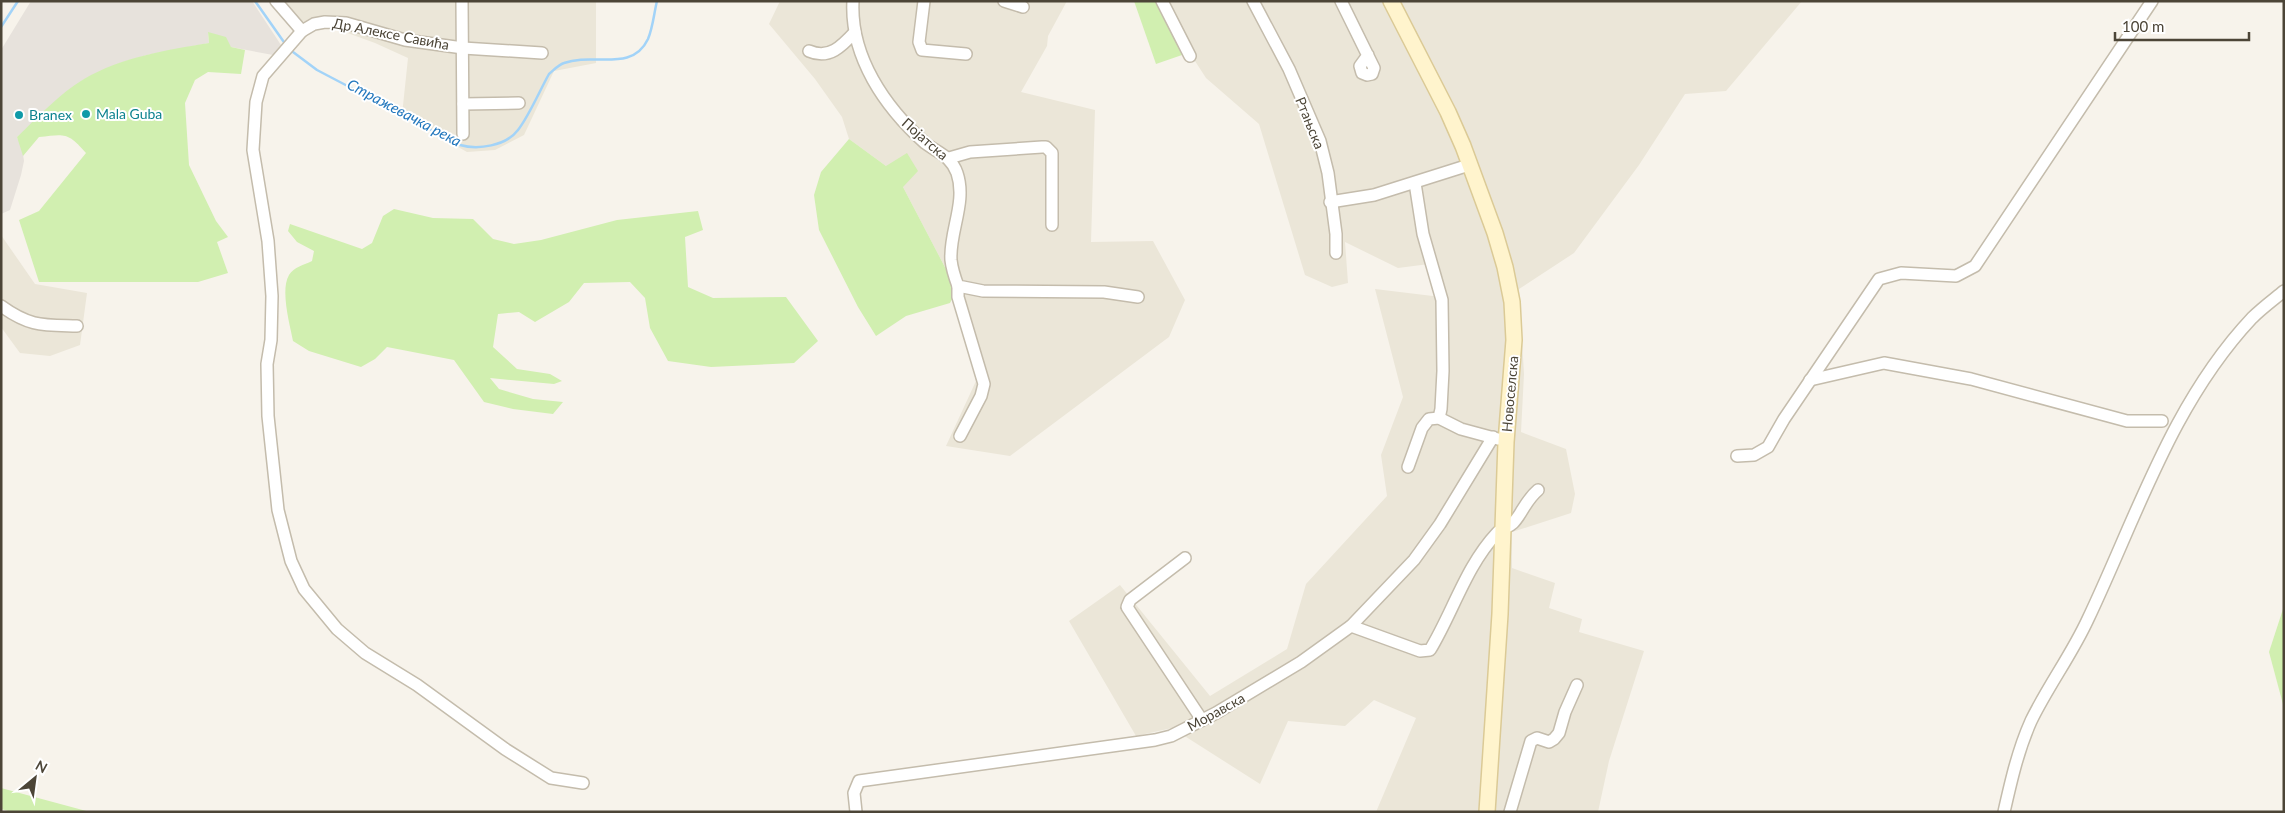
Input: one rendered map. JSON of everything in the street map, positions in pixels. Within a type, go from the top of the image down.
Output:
[{"type":"street","points":[[276,1],[298,36],[284,50],[260,82],[256,102],[252,150],[268,241],[272,296],[271,340],[267,364],[268,416],[278,510],[291,562],[304,590],[337,629],[365,652],[417,685],[505,749],[550,778],[583,784]]},
{"type":"street","points":[[462,1],[463,134]]},
{"type":"street","name":"Појатска","points":[[854,1],[855,32],[872,80],[893,110],[926,143],[949,158],[958,175],[960,190],[958,222],[953,237],[951,260],[958,286],[958,298],[984,384],[981,396],[960,436]]},
{"type":"street","points":[[924,1],[919,42],[922,50],[966,54]]},
{"type":"street","points":[[1004,1],[1023,7]]},
{"type":"street","points":[[1162,1],[1190,56]]},
{"type":"street","name":"Ртањска","points":[[1253,1],[1289,69],[1320,141],[1328,173],[1330,202],[1336,234],[1336,253]]},
{"type":"street","points":[[1341,1],[1368,55]]},
{"type":"street","name":"Новоселска","points":[[1391,1],[1448,112],[1495,233],[1506,267],[1512,302],[1514,340],[1499,440],[1503,528],[1500,614],[1488,812]]},
{"type":"street","points":[[1737,456],[1754,455],[1768,448],[1810,380],[1879,279],[1901,273],[1956,276],[1975,266],[2152,1]]},
{"type":"street","name":"Др Алексе Савића","points":[[298,36],[314,24],[325,22],[346,23],[398,39],[463,48],[542,52]]},
{"type":"street","points":[[808,50],[816,54],[829,54],[844,44],[855,32]]},
{"type":"street","points":[[463,104],[519,103]]},
{"type":"street","points":[[949,158],[970,152],[1046,147],[1052,153],[1052,225]]},
{"type":"street","points":[[1330,202],[1354,200],[1469,165]]},
{"type":"street","points":[[1415,183],[1423,234],[1442,300],[1443,371],[1439,418]]},
{"type":"street","points":[[958,286],[983,291],[1104,292],[1138,297]]},
{"type":"street","points":[[2004,812],[2023,740],[2032,720],[2088,620],[2162,454],[2187,407],[2230,345],[2253,317],[2284,291]]},
{"type":"street","points":[[1,306],[31,323],[42,326],[77,326]]},
{"type":"street","points":[[1810,380],[1884,363],[1971,379],[2127,421],[2162,421]]},
{"type":"street","points":[[1408,467],[1426,422],[1439,418],[1461,429],[1499,440]]},
{"type":"street","name":"Моравска","points":[[856,812],[854,793],[859,781],[1155,740],[1171,736],[1202,720],[1301,662],[1351,626],[1414,560],[1499,440]]},
{"type":"street","points":[[1351,626],[1420,652],[1430,650],[1487,544],[1503,528],[1514,523],[1525,502],[1538,490]]},
{"type":"street","points":[[1185,558],[1130,600],[1127,607],[1202,720]]},
{"type":"street","points":[[1510,812],[1531,741],[1535,738],[1549,742],[1557,736],[1564,712],[1576,686]]},
{"type":"shaded area","points":[[31,1],[252,1],[281,45],[273,55],[231,47],[208,33],[209,43],[147,55],[120,63],[83,80],[17,137],[22,148],[24,161],[10,210],[1,214],[1,50]]},
{"type":"shaded area","points":[[276,1],[596,1],[596,63],[554,71],[524,135],[495,150],[467,152],[402,115],[408,58],[375,43],[320,23],[294,21]]},
{"type":"shaded area","points":[[780,1],[1067,1],[1048,36],[1047,46],[1021,92],[1095,110],[1091,242],[1153,241],[1185,300],[1169,337],[1010,456],[946,446],[976,381],[955,293],[948,273],[903,187],[886,166],[849,139],[842,117],[815,79],[769,24]]},
{"type":"shaded area","points":[[1156,1],[1802,1],[1726,91],[1685,94],[1639,165],[1574,253],[1519,289],[1524,374],[1521,432],[1566,449],[1575,494],[1571,513],[1512,532],[1512,568],[1555,583],[1549,608],[1582,619],[1579,632],[1644,651],[1609,761],[1598,812],[1376,812],[1416,718],[1374,700],[1345,726],[1288,721],[1260,784],[1172,728],[1136,736],[1069,621],[1120,585],[1210,696],[1287,649],[1306,584],[1387,496],[1381,455],[1403,397],[1375,289],[1441,297],[1429,264],[1398,268],[1345,242],[1348,283],[1332,287],[1305,275],[1259,124],[1206,78]]},
{"type":"shaded area","points":[[1,235],[35,284],[87,293],[80,345],[50,356],[20,353],[1,327]]},
{"type":"green space","points":[[1134,1],[1158,1],[1182,55],[1156,64]]},
{"type":"green space","points":[[208,32],[226,37],[231,47],[245,50],[241,74],[208,72],[195,80],[185,103],[189,165],[216,221],[228,237],[217,242],[228,273],[198,282],[39,282],[19,220],[39,211],[86,153],[70,138],[55,135],[39,137],[23,156],[17,137],[57,99],[84,79],[99,71],[129,60],[209,43]]},
{"type":"green space","points":[[849,139],[886,166],[907,153],[918,171],[903,187],[948,273],[955,293],[950,303],[906,316],[876,336],[858,307],[819,230],[814,195],[821,172]]},
{"type":"green space","points":[[394,209],[433,218],[473,219],[493,239],[514,244],[541,240],[617,220],[698,211],[703,230],[685,237],[688,287],[713,298],[786,297],[818,341],[794,363],[711,367],[668,361],[650,328],[645,298],[630,282],[584,283],[569,302],[535,322],[519,312],[498,314],[493,347],[517,369],[550,374],[562,381],[554,384],[490,378],[499,389],[533,399],[563,402],[553,414],[513,409],[484,402],[454,360],[387,347],[375,359],[361,367],[309,351],[293,341],[286,308],[286,281],[289,275],[299,266],[312,261],[314,251],[297,242],[288,231],[290,224],[362,249],[372,243],[383,216]]},
{"type":"green space","points":[[2284,606],[2284,708],[2269,652]]},
{"type":"green space","points":[[1,788],[90,812],[12,812],[1,809]]},
{"type":"waterway","name":"Стражевачка река","points":[[1,27],[18,1]]},
{"type":"waterway","name":"Стражевачка река","points":[[255,1],[286,45]]},
{"type":"waterway","name":"Стражевачка река","points":[[289,49],[317,70],[460,145],[483,147],[506,140],[518,130],[549,74],[560,65],[575,60],[622,59],[632,56],[641,49],[650,34],[657,1]]},
{"type":"place","name":"Mala Guba","points":[[86,114]]},
{"type":"place","name":"Branex","points":[[19,115]]}]
